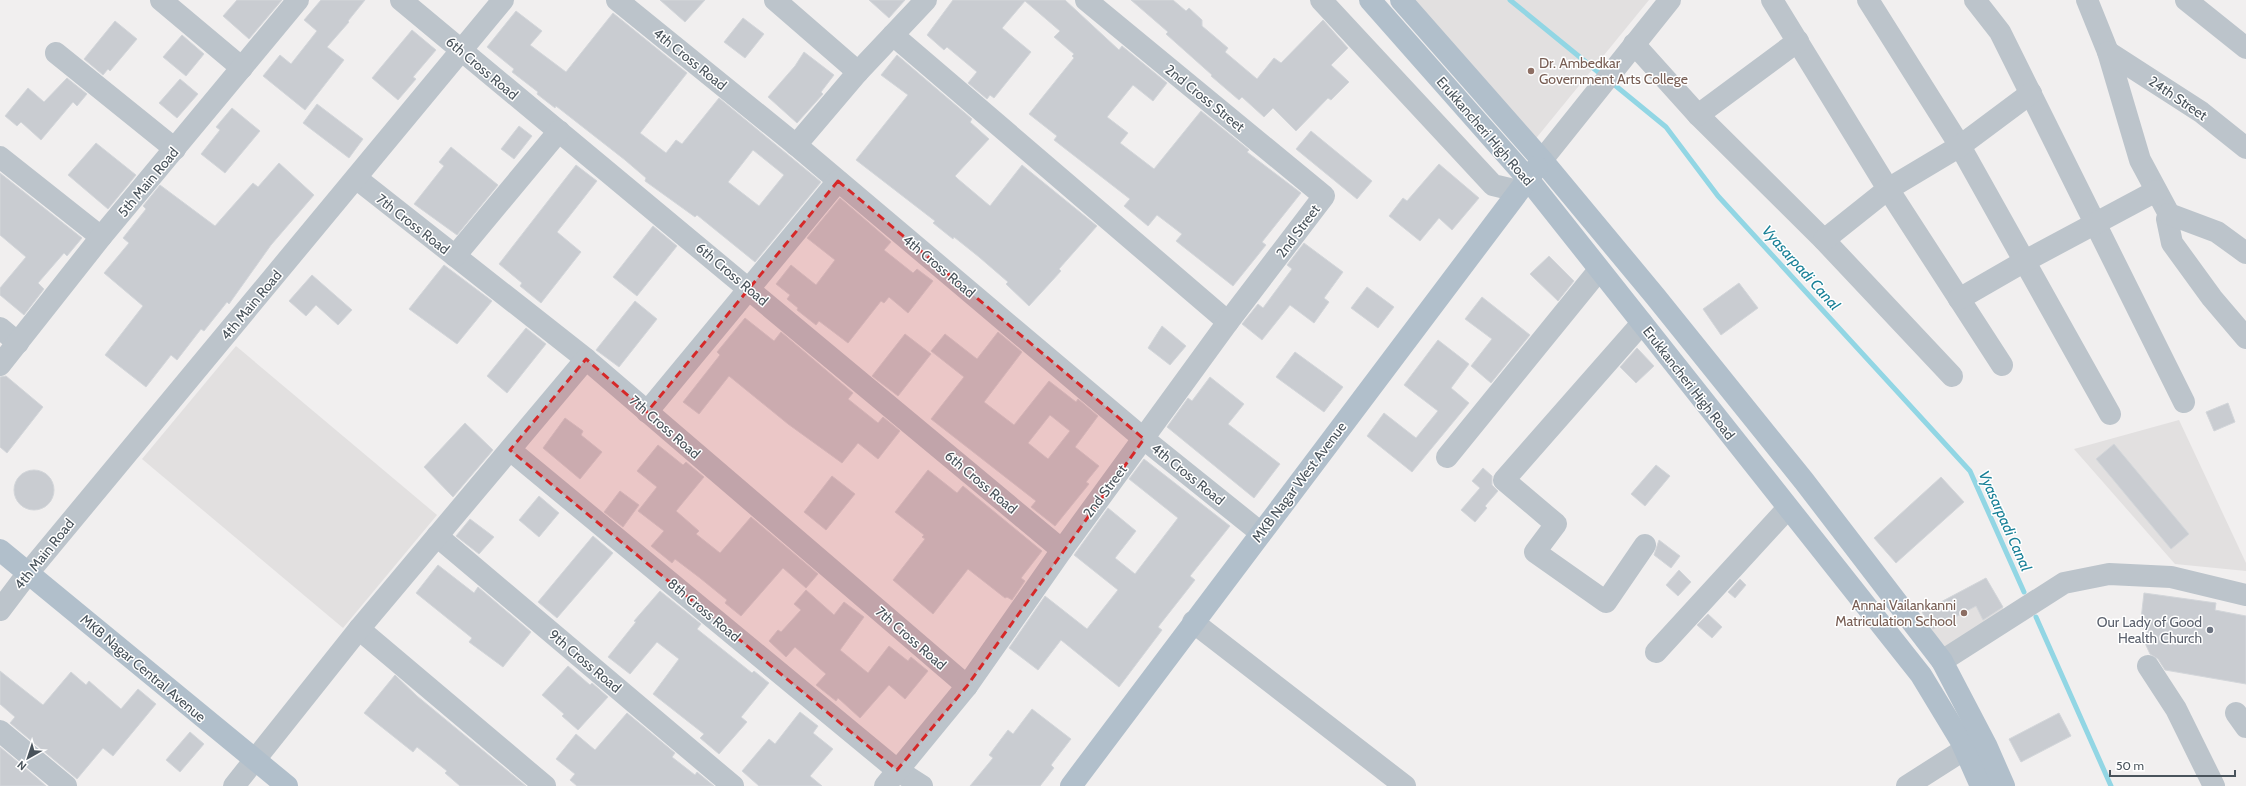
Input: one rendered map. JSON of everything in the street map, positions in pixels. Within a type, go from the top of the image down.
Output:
[{"type":"main road","name":"Erukkancheri High Road","points":[[1370,0],[1523,185],[1599,270],[1921,675],[1965,749],[1981,786]]},
{"type":"main road","points":[[1401,0],[1542,160],[1804,481],[1942,661],[1986,745],[2004,786]]},
{"type":"main road","name":"MKB Nagar West Avenue","points":[[1071,786],[1542,160]]},
{"type":"main road","name":"MKB Nagar Central Avenue","points":[[0,550],[287,786]]},
{"type":"street","points":[[161,0],[242,68]]},
{"type":"street","name":"5th Main Road","points":[[0,365],[101,237],[298,0]]},
{"type":"street","name":"6th Cross Road","points":[[400,0],[749,288],[1062,550]]},
{"type":"street","name":"4th Main Road","points":[[0,610],[28,573],[503,0]]},
{"type":"street","name":"4th Cross Road","points":[[617,0],[796,145],[1144,439],[1261,533]]},
{"type":"street","points":[[775,0],[858,72]]},
{"type":"street","points":[[796,145],[858,72],[926,0]]},
{"type":"street","name":"2nd Cross Street","points":[[1086,0],[1324,196]]},
{"type":"street","points":[[1321,0],[1493,185],[1523,185]]},
{"type":"street","points":[[1542,160],[1606,78],[1670,0]]},
{"type":"street","points":[[1772,0],[1888,189],[2002,365]]},
{"type":"street","points":[[1868,0],[1960,146],[2110,414]]},
{"type":"street","points":[[1975,0],[2000,32],[2184,402]]},
{"type":"street","points":[[2087,0],[2108,52],[2140,160],[2169,214],[2217,232],[2246,253]]},
{"type":"street","points":[[2186,0],[2246,48]]},
{"type":"street","points":[[893,35],[1228,322]]},
{"type":"street","points":[[1698,115],[1798,41]]},
{"type":"street","points":[[1634,44],[1698,115],[1824,240],[1952,376]]},
{"type":"street","name":"24th Street","points":[[2108,52],[2201,112],[2246,148]]},
{"type":"street","points":[[56,53],[175,149]]},
{"type":"street","points":[[1824,240],[1888,189],[1960,146],[2031,93]]},
{"type":"street","points":[[455,256],[559,131]]},
{"type":"street","points":[[0,157],[101,237]]},
{"type":"street","name":"7th Cross Road","points":[[356,178],[586,359],[967,686]]},
{"type":"street","points":[[647,412],[838,181]]},
{"type":"street","points":[[1959,299],[2025,261],[2156,191]]},
{"type":"street","name":"2nd Street","points":[[891,778],[967,686],[1062,550],[1228,322],[1324,196]]},
{"type":"street","points":[[2169,214],[2167,219],[2172,243],[2212,298],[2246,338]]},
{"type":"street","points":[[1447,457],[1599,270]]},
{"type":"street","points":[[1642,323],[1504,480],[1556,524],[1535,552],[1606,602],[1645,545]]},
{"type":"street","points":[[0,328],[18,343]]},
{"type":"street","points":[[234,786],[359,629],[586,359]]},
{"type":"street","name":"8th Cross Road","points":[[510,450],[891,778],[922,786]]},
{"type":"street","points":[[1656,652],[1788,508]]},
{"type":"street","name":"9th Cross Road","points":[[437,536],[733,786]]},
{"type":"street","points":[[1942,661],[2064,583],[2109,574],[2171,577],[2246,595]]},
{"type":"street","points":[[1193,622],[1405,786]]},
{"type":"street","points":[[359,629],[545,786]]},
{"type":"street","points":[[2148,666],[2176,709],[2214,786]]},
{"type":"street","points":[[0,731],[66,786]]},
{"type":"street","points":[[1907,786],[1933,779],[1965,749]]},
{"type":"highlighted area","points":[[838,181],[1144,439],[967,686],[897,770],[510,450],[586,359],[647,412]]},
{"type":"shaded area","name":"Dr. Ambedkar Government Arts College","points":[[1411,0],[1649,0],[1533,142]]},
{"type":"shaded area","points":[[236,346],[437,515],[343,628],[142,459]]},
{"type":"shaded area","points":[[2179,420],[2246,563],[2246,571],[2175,564],[2074,449]]},
{"type":"shaded area","name":"Annai Vailankanni Matriculation School","points":[[1986,578],[2007,615],[1943,649],[1922,612]]},
{"type":"building","points":[[237,0],[282,0],[249,39],[223,16]]},
{"type":"building","points":[[321,0],[365,0],[348,21],[349,22],[327,47],[344,60],[305,110],[263,76],[280,55],[291,64],[317,31],[304,20]]},
{"type":"building","points":[[660,0],[705,0],[685,22]]},
{"type":"building","points":[[869,0],[905,0],[889,18]]},
{"type":"building","points":[[953,0],[1065,0],[1119,50],[1122,46],[1167,83],[1153,101],[1133,85],[1107,117],[1128,133],[1120,143],[1154,169],[1201,111],[1249,150],[1247,152],[1301,193],[1262,242],[1266,245],[1233,286],[1176,241],[1182,234],[1157,215],[1148,226],[1124,206],[1130,199],[1054,140],[1057,136],[1029,114],[1074,58],[1072,56],[1074,54],[1054,37],[1060,31],[1025,1],[1002,28],[1031,52],[994,98],[990,95],[987,99],[968,83],[977,72],[947,47],[944,50],[927,35]]},
{"type":"building","points":[[1131,0],[1173,0],[1186,11],[1189,8],[1202,20],[1202,26],[1228,48],[1225,52],[1257,79],[1274,58],[1281,63],[1323,20],[1348,48],[1331,65],[1349,82],[1331,100],[1328,98],[1296,131],[1273,108],[1264,117],[1242,97],[1239,100],[1166,34],[1168,32]]},
{"type":"building","points":[[516,11],[542,31],[530,45],[566,72],[613,13],[687,73],[640,133],[666,153],[676,140],[682,144],[719,98],[821,182],[755,262],[697,215],[695,217],[645,181],[646,178],[625,160],[556,106],[555,108],[537,94],[538,92],[512,72],[514,69],[487,47]],"holes":[[[753,150],[784,175],[759,206],[728,182]]]},
{"type":"building","points":[[743,18],[764,34],[745,58],[724,42]]},
{"type":"building","points":[[115,21],[137,39],[110,71],[108,69],[103,75],[84,59]]},
{"type":"building","points":[[412,30],[436,50],[413,77],[416,79],[398,100],[372,78]]},
{"type":"building","points":[[182,35],[204,54],[186,76],[163,57]]},
{"type":"building","points":[[804,52],[834,75],[821,92],[823,94],[797,123],[768,97],[795,66]]},
{"type":"building","points":[[897,55],[972,119],[970,122],[989,139],[955,176],[958,179],[990,206],[1022,165],[1097,226],[1059,269],[1061,271],[1029,306],[1006,284],[1008,282],[979,257],[954,237],[953,239],[933,223],[935,221],[856,160],[908,95],[881,75]]},
{"type":"building","points":[[67,78],[87,94],[77,106],[73,102],[41,140],[21,122],[17,126],[5,116],[28,88],[44,102]]},
{"type":"building","points":[[180,79],[198,94],[177,118],[159,103]]},
{"type":"building","points":[[317,104],[363,139],[349,158],[303,123]]},
{"type":"building","points":[[232,108],[260,131],[225,173],[201,154],[220,130],[216,127]]},
{"type":"building","points":[[519,126],[532,136],[514,159],[501,149]]},
{"type":"building","points":[[1311,131],[1372,181],[1357,199],[1296,149]]},
{"type":"building","points":[[96,143],[136,175],[108,209],[68,175]]},
{"type":"building","points":[[451,147],[498,185],[457,235],[414,204],[444,166],[439,162]]},
{"type":"building","points":[[279,163],[314,195],[271,245],[229,304],[227,302],[204,331],[201,329],[177,360],[171,355],[146,387],[105,355],[143,306],[104,273],[129,243],[123,238],[146,209],[143,206],[160,185],[215,226],[253,183],[258,187]]},
{"type":"building","points":[[1439,164],[1479,198],[1452,230],[1439,218],[1420,241],[1389,216],[1403,198],[1407,201]]},
{"type":"building","points":[[576,165],[597,181],[557,232],[581,252],[541,303],[520,286],[522,283],[499,264]]},
{"type":"building","points":[[0,173],[82,238],[67,256],[64,253],[38,283],[44,289],[24,315],[0,295],[0,288],[26,257],[0,235]]},
{"type":"building","points":[[840,198],[891,242],[884,250],[913,273],[917,269],[933,281],[908,313],[889,297],[884,303],[881,301],[848,343],[819,321],[816,325],[797,310],[798,308],[787,299],[790,295],[776,284],[791,265],[816,285],[835,260],[807,238]]},
{"type":"building","points":[[653,226],[677,246],[637,296],[613,277]]},
{"type":"building","points":[[1304,243],[1343,272],[1324,298],[1329,302],[1314,323],[1290,305],[1262,340],[1242,324],[1258,304],[1263,308],[1292,269],[1287,265]]},
{"type":"building","points":[[1549,256],[1574,281],[1558,301],[1530,274]]},
{"type":"building","points":[[444,265],[492,301],[457,344],[409,309]]},
{"type":"building","points":[[312,275],[352,310],[338,325],[316,305],[306,316],[289,301]]},
{"type":"building","points":[[1739,283],[1758,308],[1721,335],[1703,309]]},
{"type":"building","points":[[1367,287],[1394,307],[1378,328],[1351,308]]},
{"type":"building","points":[[1482,297],[1530,335],[1491,383],[1471,366],[1492,339],[1465,319]]},
{"type":"building","points":[[635,301],[657,319],[619,367],[596,350]]},
{"type":"building","points":[[745,318],[774,341],[781,332],[853,393],[848,399],[878,423],[883,417],[900,431],[878,459],[858,443],[842,463],[788,424],[729,376],[699,414],[683,402],[720,355],[717,352]]},
{"type":"building","points":[[1162,326],[1186,346],[1170,365],[1148,348]]},
{"type":"building","points":[[526,328],[546,344],[507,393],[487,376]]},
{"type":"building","points":[[998,332],[1022,352],[984,402],[1014,425],[1049,381],[1076,402],[1078,399],[1098,416],[1075,447],[1099,466],[1086,482],[1089,484],[1055,526],[1031,507],[1036,501],[931,419],[964,377],[931,351],[945,334],[977,359]],"holes":[[[1050,415],[1070,431],[1048,459],[1028,443]]]},
{"type":"building","points":[[905,334],[931,354],[898,396],[872,376]]},
{"type":"building","points":[[1438,340],[1469,364],[1451,388],[1469,403],[1412,472],[1367,436],[1384,413],[1416,438],[1438,411],[1404,385]]},
{"type":"building","points":[[1637,348],[1654,366],[1636,383],[1620,367]]},
{"type":"building","points":[[1295,352],[1343,387],[1324,412],[1276,377]]},
{"type":"building","points":[[6,376],[43,407],[7,453],[0,447],[0,377]]},
{"type":"building","points":[[1210,377],[1244,404],[1228,424],[1280,464],[1254,498],[1167,427],[1188,398],[1192,401]]},
{"type":"building","points":[[2228,403],[2235,422],[2214,431],[2206,412]]},
{"type":"building","points":[[565,418],[583,431],[581,435],[602,452],[580,479],[543,448]]},
{"type":"building","points":[[465,423],[493,450],[453,497],[424,467]]},
{"type":"building","points":[[2114,444],[2189,534],[2171,549],[2096,459]]},
{"type":"building","points":[[658,445],[683,465],[686,462],[704,477],[676,511],[699,531],[696,534],[720,553],[751,517],[818,574],[806,588],[783,568],[741,616],[725,603],[727,600],[700,578],[675,559],[672,563],[651,546],[664,531],[638,511],[657,487],[637,471]]},
{"type":"building","points":[[1144,459],[1230,526],[1190,576],[1195,580],[1158,627],[1162,630],[1119,687],[1061,640],[1038,670],[1009,648],[1045,596],[1087,629],[1118,590],[1074,555],[1108,508],[1136,531],[1115,558],[1135,574],[1178,518],[1129,479]]},
{"type":"building","points":[[1656,465],[1670,476],[1645,506],[1631,494]]},
{"type":"building","points":[[1483,468],[1492,476],[1492,485],[1498,491],[1485,506],[1487,508],[1475,522],[1461,510],[1480,488],[1472,481]]},
{"type":"building","points":[[38,470],[45,473],[51,479],[54,490],[53,498],[45,507],[38,510],[30,510],[23,507],[15,498],[14,486],[17,479],[26,471]]},
{"type":"building","points":[[928,470],[957,493],[963,486],[1042,551],[1021,578],[1025,581],[1012,600],[1007,597],[1005,598],[968,569],[933,614],[893,580],[925,539],[922,537],[924,535],[895,512]]},
{"type":"building","points":[[832,476],[855,494],[826,530],[804,512]]},
{"type":"building","points":[[1941,477],[1964,502],[1896,563],[1874,538]]},
{"type":"building","points":[[620,491],[639,505],[623,527],[604,512]]},
{"type":"building","points":[[539,496],[559,513],[539,537],[519,520]]},
{"type":"building","points":[[470,519],[494,537],[479,554],[456,536]]},
{"type":"building","points":[[593,536],[613,553],[557,618],[538,602]]},
{"type":"building","points":[[1659,540],[1680,556],[1671,568],[1654,555]]},
{"type":"building","points":[[438,565],[474,593],[478,587],[531,632],[503,667],[469,642],[472,638],[416,593]]},
{"type":"building","points":[[1679,570],[1691,582],[1678,596],[1666,585]]},
{"type":"building","points":[[1986,578],[2003,607],[1983,620],[1976,606],[1933,629],[1922,612]]},
{"type":"building","points":[[1740,579],[1746,585],[1735,598],[1728,592]]},
{"type":"building","points":[[806,590],[834,615],[844,602],[864,617],[840,650],[868,673],[889,646],[908,661],[911,657],[928,671],[905,699],[889,685],[860,718],[838,698],[836,701],[816,685],[826,674],[795,647],[786,657],[769,641],[778,630],[781,632],[801,610],[794,604]]},
{"type":"building","points":[[660,591],[701,624],[697,629],[752,673],[754,671],[769,683],[741,717],[747,722],[719,754],[700,738],[704,734],[653,694],[679,659],[657,642],[630,674],[608,657],[636,622],[634,621]]},
{"type":"building","points":[[2144,593],[2216,603],[2215,610],[2246,616],[2246,684],[2165,670],[2158,659],[2150,654],[2145,643],[2147,630],[2140,628]]},
{"type":"building","points":[[1708,614],[1722,627],[1712,638],[1697,625]]},
{"type":"building","points":[[568,666],[590,685],[592,683],[608,697],[578,730],[562,716],[564,714],[542,695]]},
{"type":"building","points":[[0,671],[43,705],[71,672],[86,685],[89,681],[121,709],[138,689],[156,704],[113,756],[103,748],[77,779],[10,723],[15,717],[0,704]]},
{"type":"building","points":[[395,675],[417,696],[526,786],[460,786],[445,773],[447,771],[417,747],[413,752],[364,713]]},
{"type":"building","points":[[1032,709],[1071,739],[1051,765],[1054,768],[1040,786],[970,786],[993,758],[989,755],[1008,730],[1013,734]]},
{"type":"building","points":[[800,712],[818,726],[813,733],[833,749],[810,776],[822,786],[759,786],[742,771],[769,739],[775,744]]},
{"type":"building","points":[[627,713],[675,753],[672,757],[695,775],[697,772],[714,786],[577,786],[570,780],[575,774],[556,759],[576,734],[595,750]]},
{"type":"building","points":[[2059,713],[2071,736],[2021,762],[2009,739]]},
{"type":"building","points":[[190,732],[204,744],[180,772],[166,760]]},
{"type":"building","points":[[0,747],[37,778],[46,786],[0,786]]},
{"type":"waterway","name":"Vyasarpadi Canal","points":[[1510,0],[1603,76]]},
{"type":"waterway","name":"Vyasarpadi Canal","points":[[1611,82],[1666,127],[1718,196],[1970,471],[2024,592]]},
{"type":"waterway","name":"Vyasarpadi Canal","points":[[2036,617],[2111,786]]},
{"type":"place","name":"Dr. Ambedkar Government Arts College","points":[[1531,71]]},
{"type":"place","name":"Annai Vailankanni Matriculation School","points":[[1964,613]]},
{"type":"place","name":"Our Lady of Good Health Church","points":[[2210,630]]}]
